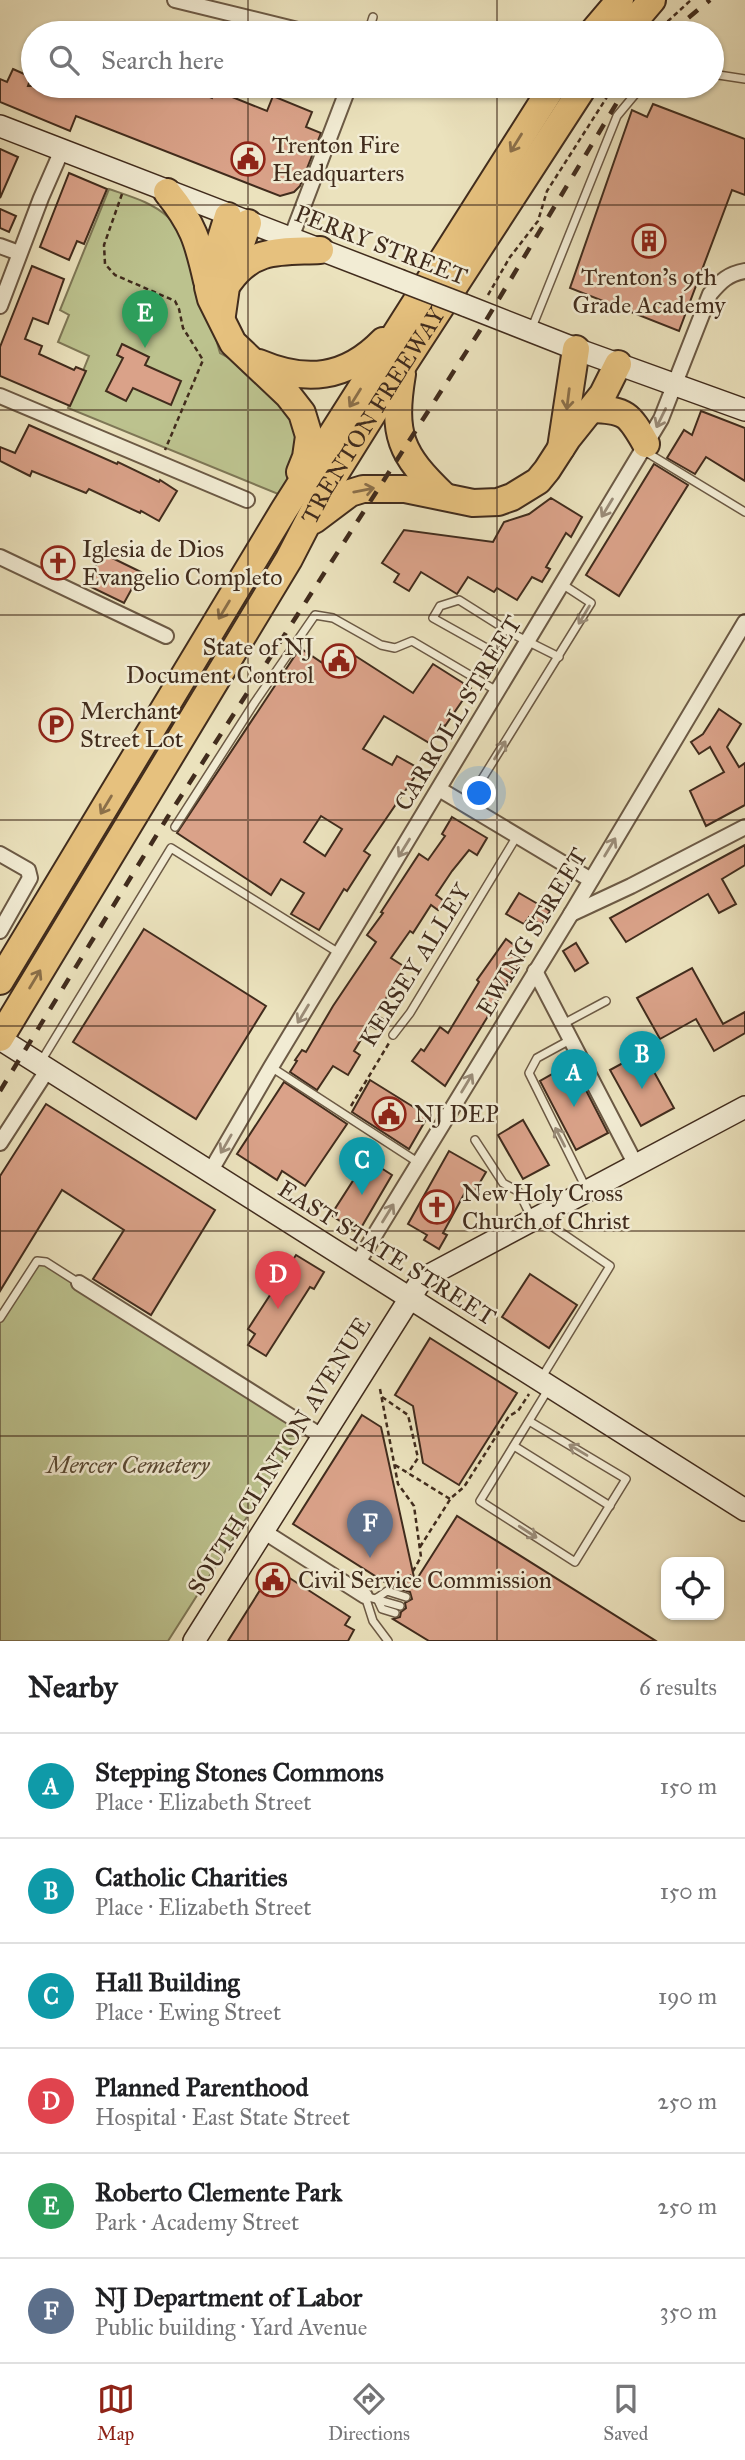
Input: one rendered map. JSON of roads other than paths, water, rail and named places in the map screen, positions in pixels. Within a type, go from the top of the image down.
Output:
[{"type":"highway","points":[[602,21],[620,0]]},
{"type":"highway","points":[[634,21],[652,0]]},
{"type":"highway","name":"TRENTON FREEWAY","points":[[0,981],[284,510],[545,98]]},
{"type":"highway","name":"TRENTON FREEWAY","points":[[6,1042],[289,559],[323,494],[576,98]]},
{"type":"highway","points":[[167,192],[185,214],[194,231],[217,287],[224,327],[233,343],[296,404],[308,430],[306,457],[284,510]]},
{"type":"highway","points":[[217,287],[238,219]]},
{"type":"highway","points":[[217,287],[240,266],[261,256],[320,250]]},
{"type":"highway","points":[[247,357],[289,374],[330,374],[368,355],[404,320]]},
{"type":"highway","points":[[561,450],[576,349]]},
{"type":"highway","points":[[307,525],[350,493],[363,489],[405,489],[473,503],[498,502],[512,497],[538,481],[605,391],[618,364]]},
{"type":"highway","points":[[403,365],[397,404],[399,435],[412,463],[444,496]]},
{"type":"highway","points":[[592,409],[623,413],[638,429],[644,447]]},
{"type":"street","points":[[178,0],[262,21]]},
{"type":"street","points":[[291,238],[344,98]]},
{"type":"street","name":"PERRY STREET","points":[[0,127],[576,349],[745,410]]},
{"type":"street","points":[[0,306],[62,150]]},
{"type":"street","points":[[0,246],[19,253]]},
{"type":"street","name":"CARROLL STREET","points":[[210,1172],[661,419],[704,304],[720,281],[738,272]]},
{"type":"street","points":[[0,396],[247,500]]},
{"type":"street","points":[[0,557],[166,636]]},
{"type":"street","name":"EWING STREET","points":[[357,1264],[571,914],[745,622]]},
{"type":"street","points":[[439,789],[591,880]]},
{"type":"street","points":[[571,914],[745,827]]},
{"type":"street","points":[[0,854],[27,870],[30,878],[0,931]]},
{"type":"street","points":[[535,971],[636,1165]]},
{"type":"street","name":"EAST STATE STREET","points":[[6,1042],[357,1264],[539,1387],[745,1510]]},
{"type":"street","points":[[0,1143],[44,1066]]},
{"type":"street","name":"SOUTH CLINTON AVENUE","points":[[194,1641],[422,1279],[745,1107]]},
{"type":"street","points":[[79,1283],[323,1437]]},
{"type":"street","points":[[263,1531],[371,1597]]},
{"type":"lane","points":[[372,21],[373,17]]},
{"type":"lane","points":[[724,76],[745,79]]},
{"type":"lane","points":[[531,331],[617,116],[632,98]]},
{"type":"lane","points":[[644,447],[745,512]]},
{"type":"lane","points":[[466,805],[591,603],[562,583]]},
{"type":"lane","points":[[505,629],[492,651],[433,618],[440,606],[459,600],[505,629],[559,657]]},
{"type":"lane","points":[[175,827],[255,702],[315,615],[333,618],[381,645],[395,648],[412,641],[497,691]]},
{"type":"lane","name":"KERSEY ALLEY","points":[[393,1035],[517,836]]},
{"type":"lane","points":[[44,1066],[171,848],[339,953]]},
{"type":"lane","points":[[563,1024],[606,1001]]},
{"type":"lane","points":[[571,1040],[537,1058],[528,1073],[587,1190]]},
{"type":"lane","points":[[271,1067],[419,1163]]},
{"type":"lane","points":[[475,1140],[503,1184],[519,1192],[539,1216],[553,1227],[610,1266],[539,1387],[529,1421],[480,1501],[575,1562],[626,1479],[529,1421]]},
{"type":"lane","points":[[0,1318],[37,1261],[46,1262],[79,1283]]},
{"type":"lane","points":[[514,1446],[610,1506]]},
{"type":"lane","points":[[371,1597],[387,1591],[404,1594]]},
{"type":"lane","points":[[371,1597],[400,1606]]},
{"type":"lane","points":[[371,1597],[382,1609],[395,1614]]},
{"type":"lane","points":[[371,1597],[373,1622],[388,1641]]},
{"type":"railway","points":[[685,21],[710,0]]},
{"type":"railway","points":[[0,1091],[167,818],[479,332],[620,98]]},
{"type":"place","name":"Trenton Fire Headquarters","points":[[248,159]]},
{"type":"place","name":"Trenton's 9th Grade Academy","points":[[649,241]]},
{"type":"place","name":"Roberto Clemente Park","points":[[145,348]]},
{"type":"place","name":"Iglesia de Dios Evangelio Completo","points":[[58,563]]},
{"type":"place","name":"State of NJ Document Control","points":[[339,661]]},
{"type":"place","name":"Merchant Street Lot","points":[[56,725]]},
{"type":"place","name":"Catholic Charities","points":[[642,1089]]},
{"type":"place","name":"Stepping Stones Commons","points":[[574,1107]]},
{"type":"place","name":"NJ DEP","points":[[389,1114]]},
{"type":"place","name":"Hall Building","points":[[362,1195]]},
{"type":"place","name":"New Holy Cross Church of Christ","points":[[437,1207]]},
{"type":"place","name":"Planned Parenthood","points":[[278,1309]]},
{"type":"place","name":"NJ Department of Labor","points":[[370,1558]]},
{"type":"place","name":"Civil Service Commission","points":[[273,1580]]},
{"type":"park label","name":"Mercer Cemetery","points":[[128,1465]]}]
